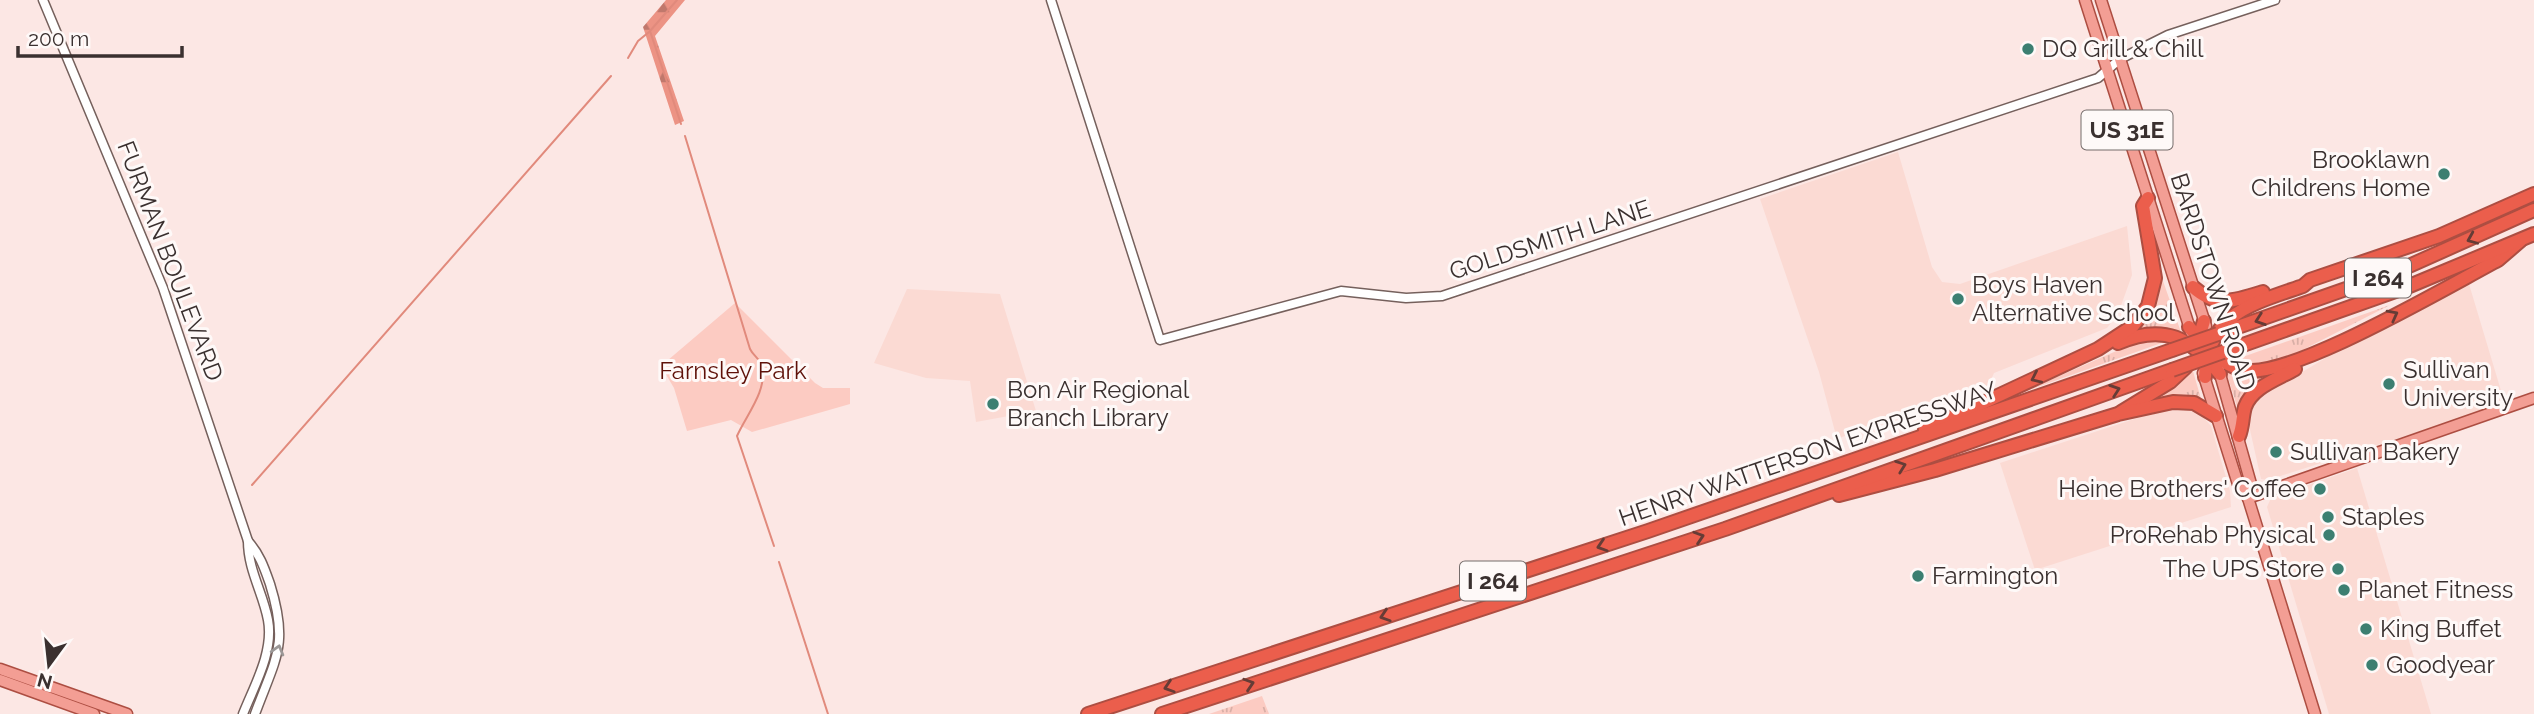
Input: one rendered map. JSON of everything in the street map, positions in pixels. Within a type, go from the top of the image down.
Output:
[{"type":"highway","points":[[2193,287],[2208,299],[2223,302],[2301,280],[2310,280],[2439,236],[2534,194]]},
{"type":"highway","points":[[1898,443],[2098,349],[2133,326],[2152,296],[2155,270],[2143,206],[2148,198]]},
{"type":"highway","name":"HENRY WATTERSON EXPRESSWAY","points":[[1162,714],[1790,506],[2172,370],[2209,347],[2400,270],[2534,210]]},
{"type":"highway","name":"HENRY WATTERSON EXPRESSWAY","points":[[1088,714],[1648,531],[2172,350],[2209,347],[2395,292],[2534,234]]},
{"type":"highway","points":[[2189,327],[2209,347],[2243,370],[2264,372],[2333,346],[2498,260],[2520,241]]},
{"type":"highway","points":[[2118,414],[2170,382],[2209,347],[2225,324],[2247,306],[2303,286],[2310,280]]},
{"type":"highway","points":[[2204,321],[2209,347],[2220,374]]},
{"type":"highway","points":[[2098,349],[2150,334],[2209,347]]},
{"type":"highway","points":[[2239,436],[2245,409],[2255,393],[2329,352],[2333,346]]},
{"type":"highway","points":[[2205,377],[2209,347]]},
{"type":"highway","points":[[1790,506],[1887,484],[2118,414],[2187,401],[2216,416]]},
{"type":"main road","name":"BARDSTOWN ROAD","points":[[2085,0],[2189,327]]},
{"type":"main road","name":"BARDSTOWN ROAD","points":[[2101,0],[2204,321]]},
{"type":"main road","name":"BARDSTOWN ROAD","points":[[2220,374],[2251,484],[2248,498]]},
{"type":"main road","name":"BARDSTOWN ROAD","points":[[2205,377],[2238,484],[2248,498],[2315,714]]},
{"type":"main road","points":[[2248,498],[2534,398]]},
{"type":"main road","points":[[0,669],[127,714]]},
{"type":"main road","points":[[0,680],[94,714]]},
{"type":"street","name":"FURMAN BOULEVARD","points":[[43,0],[158,275],[248,541],[248,559],[265,609],[269,633],[261,669],[243,714]]},
{"type":"street","name":"GOLDSMITH LANE","points":[[1051,0],[1160,340],[1341,291],[1406,298],[1442,296],[2098,78],[2120,59],[2168,35],[2275,0]]},
{"type":"street","name":"FURMAN BOULEVARD","points":[[248,541],[260,555],[282,629],[277,655],[255,714]]},
{"type":"shaded area","name":"Boys Haven Alternative School","points":[[1898,152],[1932,267],[1942,282],[1960,284],[2127,226],[2132,275],[2118,314],[2107,328],[1994,373],[1988,387],[1978,383],[1837,439],[1819,372],[1760,199]]},
{"type":"shaded area","name":"Sullivan University","points":[[2469,284],[2505,404],[2268,480],[2261,479],[2248,421],[2248,408],[2257,394],[2299,374],[2362,336]]},
{"type":"shaded area","points":[[907,289],[1000,294],[1036,411],[976,422],[970,381],[926,378],[874,363]]},
{"type":"shaded area","points":[[2174,406],[2196,409],[2211,426],[2230,491],[2231,507],[2035,570],[2000,463]]},
{"type":"shaded area","points":[[2357,468],[2431,714],[2329,714],[2267,507],[2271,498]]},
{"type":"green space","points":[[666,0],[685,0],[655,36],[684,121],[675,125],[643,27]]},
{"type":"green space","points":[[2157,264],[2182,335],[2119,338],[2133,329]]},
{"type":"green space","name":"Farnsley Park","points":[[735,303],[815,383],[823,388],[850,388],[850,404],[752,432],[731,420],[687,431],[674,388],[661,366]]},
{"type":"green space","points":[[2390,305],[2277,363],[2249,365],[2234,360]]},
{"type":"green space","points":[[2152,339],[2167,341],[2018,394],[2130,345]]},
{"type":"green space","points":[[2192,368],[2202,402],[2155,400],[2180,382]]},
{"type":"green space","points":[[2225,368],[2250,376],[2269,376],[2240,416]]},
{"type":"green space","points":[[1262,696],[1269,714],[1209,714]]},
{"type":"waterway","points":[[677,0],[650,31],[681,124]]},
{"type":"waterway","points":[[628,58],[638,41],[649,32]]},
{"type":"waterway","points":[[252,485],[611,76]]},
{"type":"waterway","points":[[685,136],[750,349],[762,367],[759,394],[737,436],[774,546]]},
{"type":"waterway","points":[[779,562],[828,714]]},
{"type":"place","name":"DQ Grill & Chill","points":[[2028,49]]},
{"type":"place","name":"Brooklawn Childrens Home","points":[[2444,174]]},
{"type":"place","name":"Boys Haven Alternative School","points":[[1958,299]]},
{"type":"place","name":"Sullivan University","points":[[2389,384]]},
{"type":"place","name":"Bon Air Regional Branch Library","points":[[993,404]]},
{"type":"place","name":"Sullivan Bakery","points":[[2276,452]]},
{"type":"place","name":"Heine Brothers' Coffee","points":[[2320,489]]},
{"type":"place","name":"Staples","points":[[2328,517]]},
{"type":"place","name":"ProRehab Physical","points":[[2329,535]]},
{"type":"place","name":"The UPS Store","points":[[2338,569]]},
{"type":"place","name":"Farmington","points":[[1918,576]]},
{"type":"place","name":"Planet Fitness","points":[[2344,590]]},
{"type":"place","name":"King Buffet","points":[[2366,629]]},
{"type":"place","name":"Goodyear","points":[[2372,665]]}]
